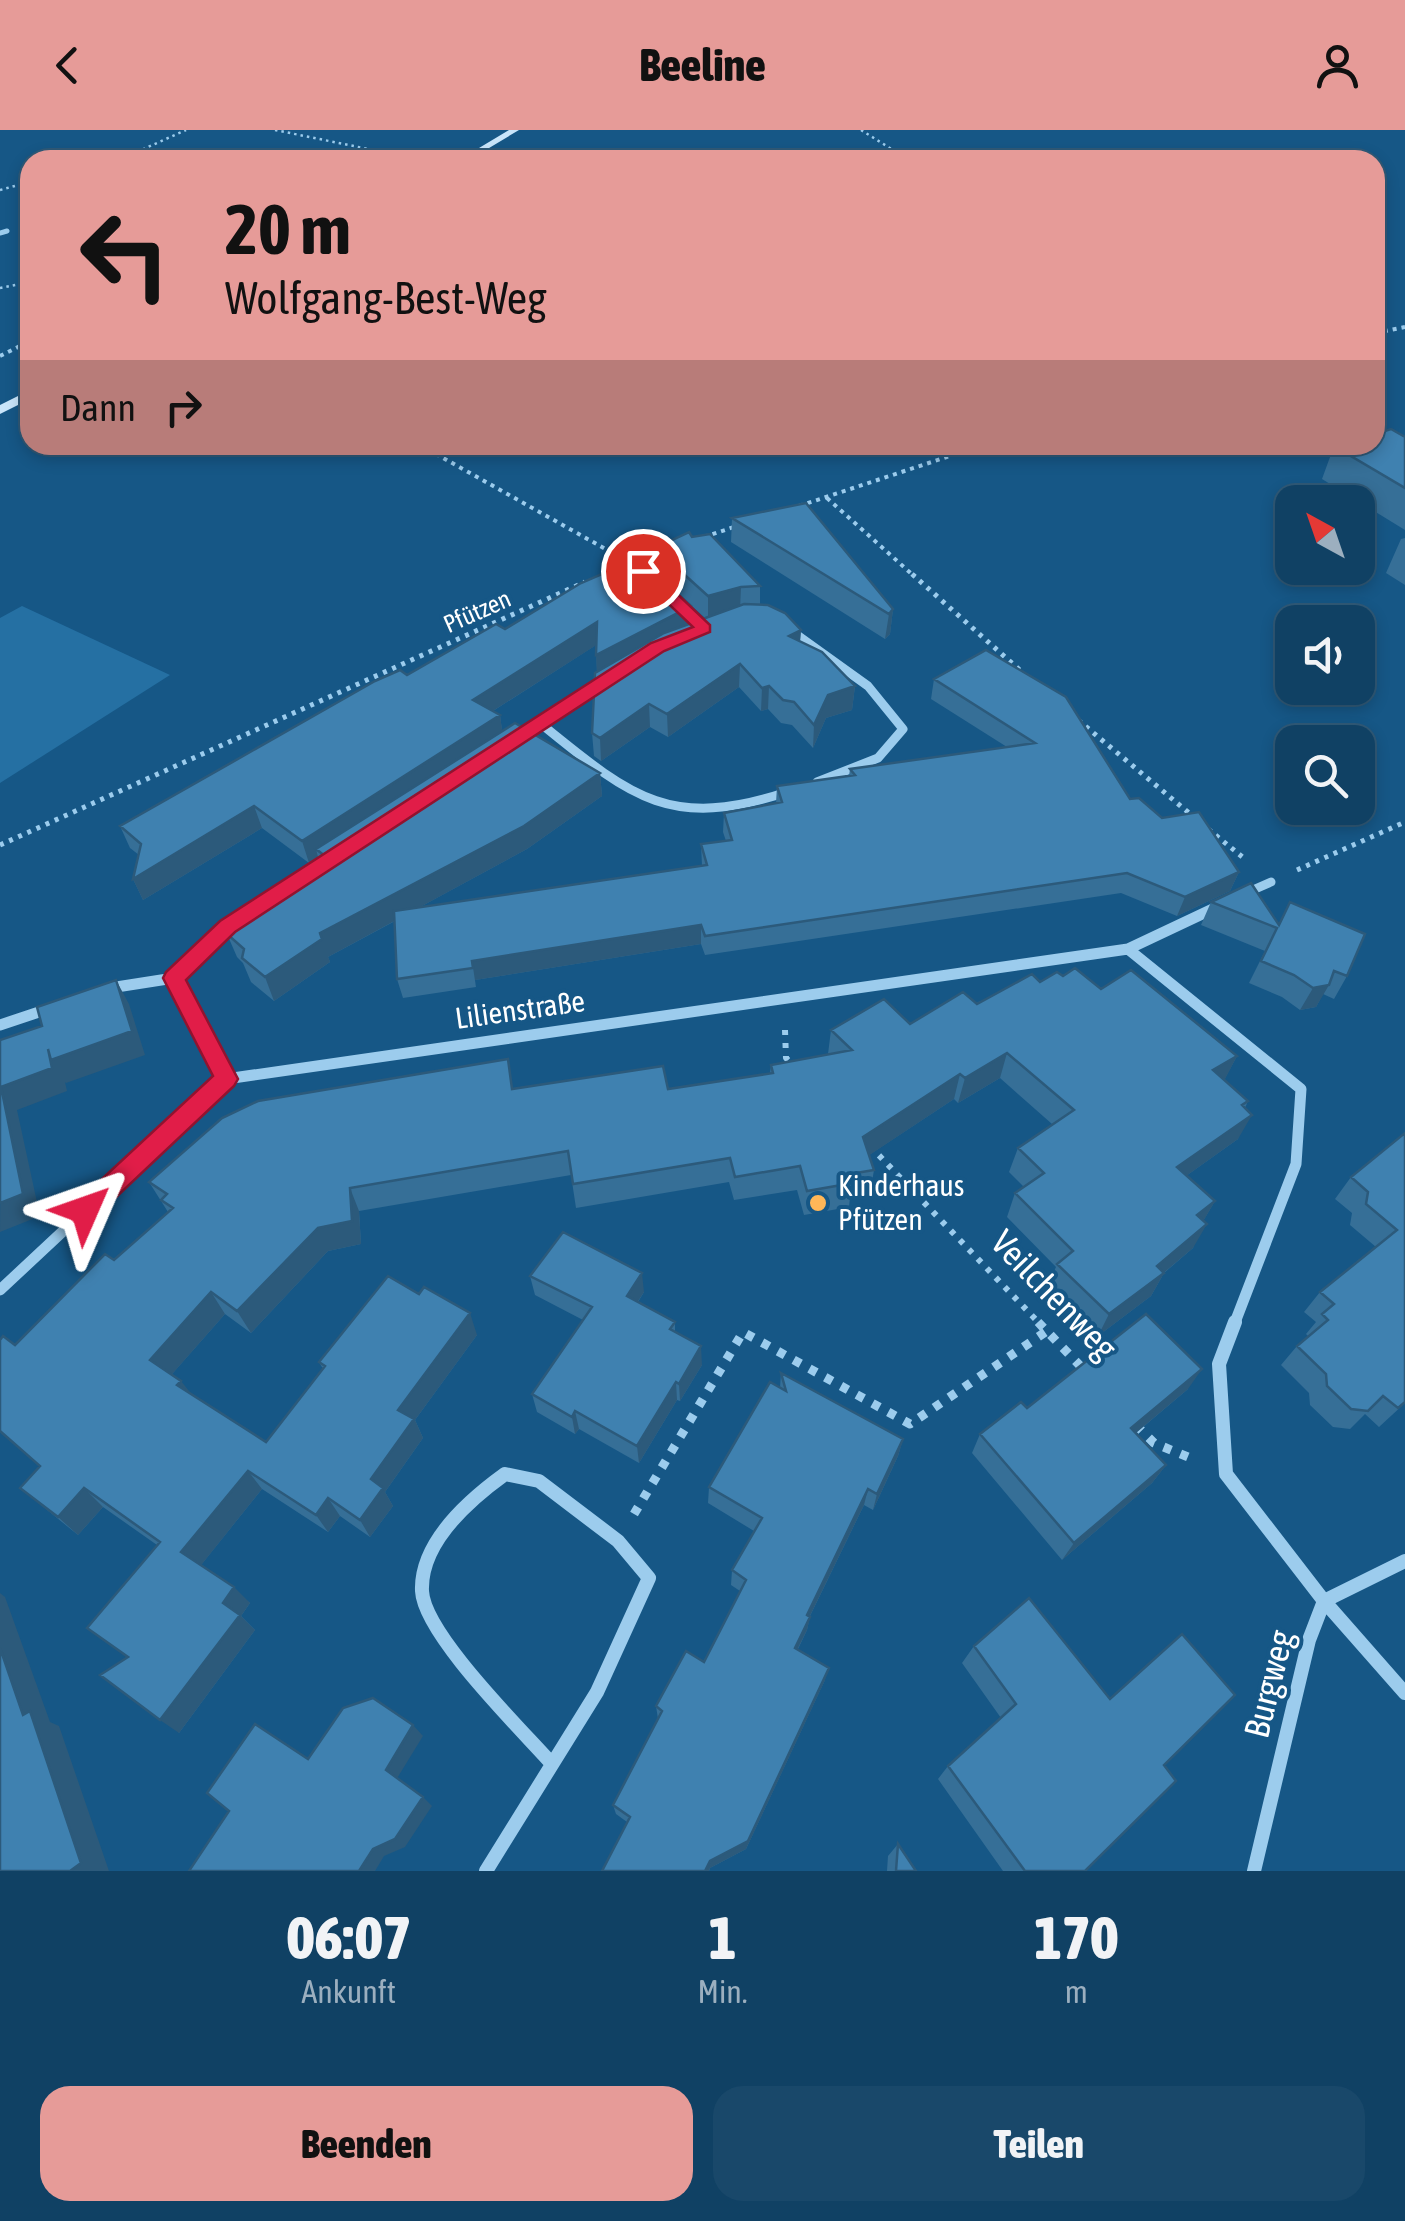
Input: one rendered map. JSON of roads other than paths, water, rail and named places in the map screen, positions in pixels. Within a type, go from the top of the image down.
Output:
[{"type":"street","points":[[481,150],[516,130]]},
{"type":"street","points":[[540,723],[596,769],[642,795],[699,811],[745,805],[856,770],[880,758],[896,744],[904,729],[894,710],[872,688],[786,628]]},
{"type":"street","points":[[510,743],[607,679]]},
{"type":"street","points":[[102,991],[174,978],[227,926],[339,854]]},
{"type":"street","name":"Lilienstraße","points":[[226,1079],[1128,949],[1271,882]]},
{"type":"street","points":[[1128,949],[1301,1090],[1296,1164],[1219,1364],[1226,1474],[1324,1602],[1405,1693]]},
{"type":"street","points":[[0,1290],[226,1079],[174,978]]},
{"type":"street","points":[[0,1025],[68,1002]]},
{"type":"street","points":[[486,1871],[552,1764],[634,1623],[649,1578],[618,1541],[539,1481],[505,1474],[474,1494],[432,1550],[422,1596],[448,1644],[552,1764]]},
{"type":"street","name":"Burgweg","points":[[1254,1871],[1309,1640],[1324,1602],[1405,1561]]},
{"type":"place","name":"Kinderhaus Pfützen","points":[[818,1203]]}]
